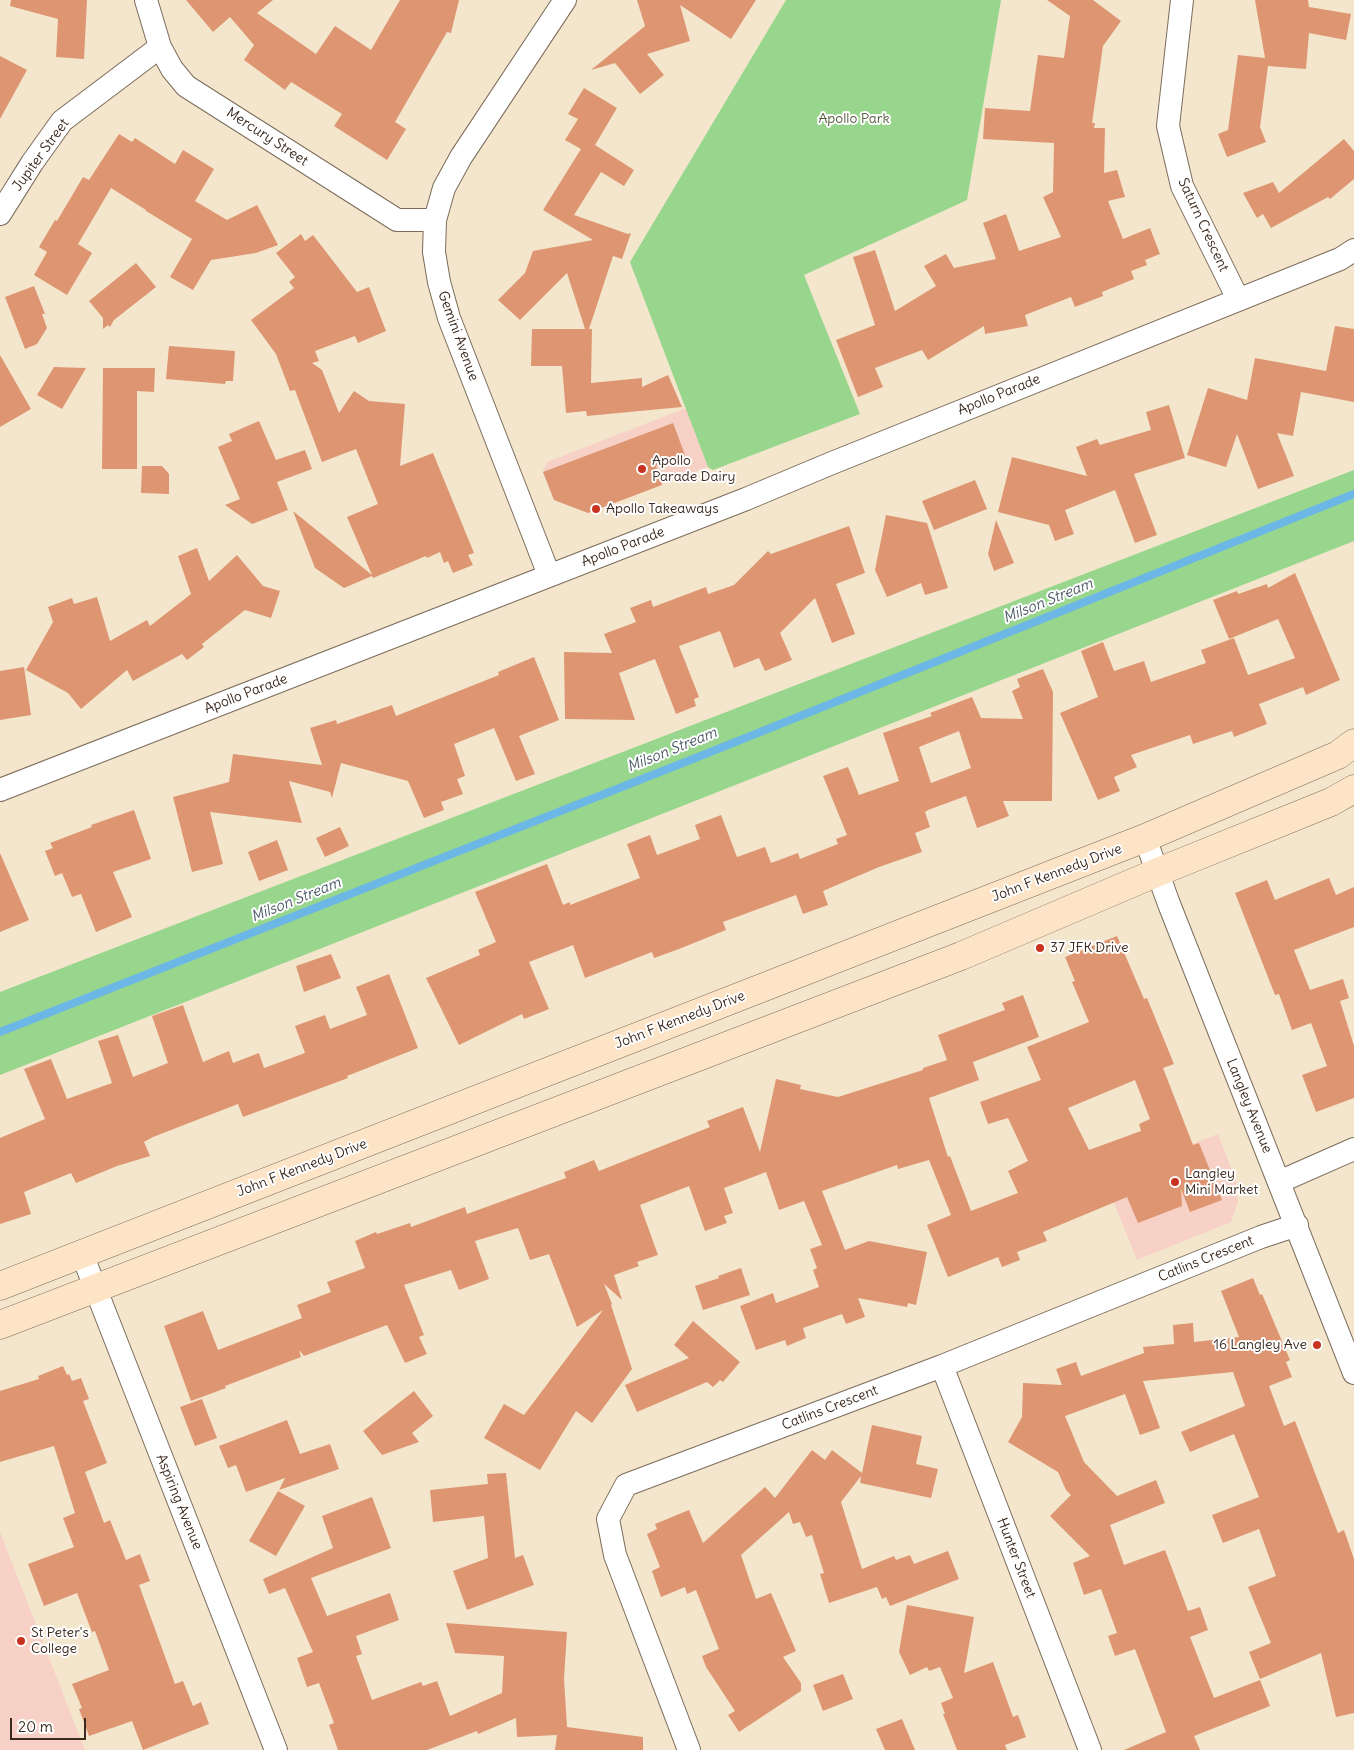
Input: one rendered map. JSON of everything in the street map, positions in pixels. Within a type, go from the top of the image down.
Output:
[{"type":"main road","name":"John F Kennedy Drive","points":[[0,1286],[1145,838],[1338,755],[1354,743]]},
{"type":"main road","points":[[0,1325],[961,956],[1158,872],[1331,802],[1354,789]]},
{"type":"main road","points":[[619,1044],[631,1082]]},
{"type":"street","name":"Mercury Street","points":[[146,0],[160,47],[172,69],[186,86],[397,220],[435,220]]},
{"type":"street","name":"Gemini Avenue","points":[[550,575],[449,318],[438,282],[434,252],[435,220],[444,188],[461,156],[565,0]]},
{"type":"street","name":"Saturn Crescent","points":[[1182,0],[1168,126],[1182,186],[1238,299]]},
{"type":"street","name":"Jupiter Street","points":[[0,214],[32,162],[62,121],[160,47]]},
{"type":"street","name":"Apollo Parade","points":[[0,790],[746,499],[1340,259],[1354,250]]},
{"type":"street","name":"Langley Avenue","points":[[1145,838],[1169,904],[1354,1373]]},
{"type":"street","points":[[1279,1182],[1354,1149]]},
{"type":"street","name":"Catlins Crescent","points":[[689,1750],[615,1555],[608,1519],[626,1485],[942,1366],[1261,1237],[1297,1225]]},
{"type":"street","name":"Aspiring Avenue","points":[[82,1254],[276,1750]]},
{"type":"street","name":"Hunter Street","points":[[942,1366],[1090,1750]]},
{"type":"shaded area","points":[[686,408],[708,467],[588,513],[554,500],[543,472],[547,462]]},
{"type":"shaded area","points":[[1218,1134],[1236,1181],[1238,1201],[1231,1222],[1137,1260],[1104,1178]]},
{"type":"shaded area","name":"St Peter's College","points":[[0,1532],[85,1750],[0,1750]]},
{"type":"green space","name":"Apollo Park","points":[[786,0],[1001,0],[967,200],[804,275],[860,414],[713,470],[708,467],[630,262]]},
{"type":"green space","points":[[1354,470],[1354,541],[0,1075],[0,992]]},
{"type":"building","points":[[11,0],[87,0],[84,59],[56,57],[58,19],[10,6]]},
{"type":"building","points":[[186,0],[273,0],[257,13],[316,54],[335,26],[371,50],[400,0],[459,0],[451,33],[447,32],[395,122],[406,129],[387,160],[334,126],[342,114],[291,82],[285,90],[244,60],[254,45],[230,17],[213,32]]},
{"type":"building","points":[[637,0],[756,0],[731,39],[680,5],[690,41],[647,54],[664,75],[640,94],[615,63],[591,70],[645,26]]},
{"type":"building","points":[[1047,0],[1093,0],[1121,21],[1103,46],[1092,123],[1095,123],[1094,128],[1105,128],[1104,173],[1117,170],[1125,197],[1108,201],[1123,239],[1150,228],[1160,254],[1145,260],[1147,265],[1131,271],[1134,279],[1102,292],[1103,296],[1075,307],[1071,297],[1025,315],[1028,326],[985,334],[984,326],[928,360],[922,350],[875,368],[883,387],[858,397],[836,340],[875,325],[853,257],[875,250],[895,311],[936,286],[924,266],[946,254],[954,268],[996,259],[983,223],[1006,214],[1019,251],[1061,237],[1043,197],[1053,192],[1054,143],[983,139],[985,108],[1030,111],[1038,55],[1064,58],[1070,16]]},
{"type":"building","points":[[1255,0],[1308,0],[1309,7],[1351,14],[1346,40],[1309,33],[1306,69],[1268,66],[1260,127],[1266,142],[1227,157],[1218,134],[1228,130],[1238,55],[1265,58]]},
{"type":"building","points":[[0,56],[27,70],[0,119]]},
{"type":"building","points":[[584,88],[617,108],[595,145],[634,170],[624,186],[601,172],[574,215],[628,234],[631,233],[622,259],[613,256],[589,329],[592,329],[591,383],[642,378],[642,387],[668,375],[682,407],[587,416],[586,411],[566,413],[562,366],[531,366],[532,329],[585,329],[567,273],[520,320],[498,300],[525,273],[533,251],[593,240],[543,210],[581,149],[565,140],[578,119],[568,114]]},
{"type":"building","points":[[119,134],[132,142],[135,138],[175,164],[183,150],[214,169],[195,201],[227,220],[257,205],[278,245],[256,253],[211,260],[193,290],[170,277],[192,239],[111,188],[78,244],[92,253],[67,295],[34,275],[47,252],[39,247],[55,220],[57,221],[83,177],[89,180]]},
{"type":"building","points":[[1344,139],[1354,151],[1354,179],[1330,199],[1328,197],[1271,228],[1263,214],[1257,218],[1243,193],[1273,182],[1279,193]]},
{"type":"building","points":[[301,234],[305,241],[313,235],[357,292],[369,287],[386,331],[358,343],[355,336],[315,351],[319,361],[312,363],[322,370],[339,413],[354,391],[369,401],[405,404],[400,466],[433,453],[474,553],[468,555],[473,565],[453,573],[448,561],[444,563],[440,552],[344,588],[315,568],[293,511],[372,575],[347,517],[378,504],[356,449],[322,462],[295,390],[290,391],[276,354],[251,320],[294,288],[289,282],[295,277],[276,253]]},
{"type":"building","points":[[136,263],[156,287],[114,320],[110,327],[108,325],[103,329],[103,318],[89,301]]},
{"type":"building","points":[[34,286],[45,314],[42,314],[47,328],[37,344],[25,349],[5,297]]},
{"type":"building","points":[[1335,326],[1354,329],[1354,402],[1301,392],[1293,436],[1277,433],[1294,476],[1258,489],[1237,434],[1226,467],[1187,455],[1208,388],[1247,400],[1255,358],[1326,371]]},
{"type":"building","points":[[169,346],[235,351],[233,381],[226,381],[225,384],[166,379]]},
{"type":"building","points":[[0,355],[31,409],[0,427]]},
{"type":"building","points":[[54,367],[86,368],[62,409],[37,395]]},
{"type":"building","points":[[103,368],[155,368],[154,392],[137,391],[137,469],[102,469]]},
{"type":"building","points":[[1169,405],[1185,458],[1134,474],[1157,535],[1135,543],[1115,490],[1065,510],[1074,534],[1055,541],[1049,525],[998,512],[1012,457],[1087,476],[1076,447],[1097,439],[1100,445],[1151,430],[1146,412]]},
{"type":"building","points":[[259,421],[276,460],[305,450],[312,469],[277,482],[288,510],[252,524],[225,505],[240,499],[218,447],[232,441],[229,434]]},
{"type":"building","points":[[673,423],[685,455],[656,466],[662,485],[588,513],[554,500],[543,472]]},
{"type":"building","points":[[142,466],[162,466],[169,474],[169,494],[141,493]]},
{"type":"building","points":[[975,480],[987,509],[934,530],[922,501]]},
{"type":"building","points":[[886,515],[927,523],[948,588],[925,595],[921,583],[887,597],[875,570]]},
{"type":"building","points":[[996,520],[1014,563],[994,571],[988,554]]},
{"type":"building","points":[[849,526],[865,573],[836,584],[855,634],[832,643],[815,598],[780,633],[792,660],[765,671],[759,658],[734,668],[720,631],[679,646],[699,697],[694,699],[696,706],[676,714],[655,659],[619,673],[635,720],[565,719],[564,652],[612,653],[604,634],[636,622],[630,608],[651,600],[653,607],[706,587],[708,594],[734,585],[768,551],[771,554]]},
{"type":"building","points":[[197,548],[209,581],[237,555],[263,586],[280,591],[271,618],[245,610],[202,644],[204,647],[187,660],[182,654],[133,681],[127,670],[81,709],[68,693],[26,670],[53,622],[48,607],[72,598],[74,604],[97,597],[110,641],[147,620],[150,626],[191,594],[178,556]]},
{"type":"building","points":[[1295,573],[1340,680],[1306,695],[1303,687],[1259,704],[1267,724],[1234,737],[1232,731],[1193,744],[1190,735],[1131,755],[1137,767],[1114,777],[1120,791],[1098,800],[1060,713],[1098,697],[1081,651],[1103,642],[1114,671],[1144,661],[1151,682],[1206,663],[1201,650],[1234,638],[1248,675],[1295,658],[1278,619],[1229,639],[1213,600],[1237,591],[1238,594],[1267,584],[1268,588]]},
{"type":"building","points":[[534,657],[559,720],[519,736],[535,774],[516,781],[494,728],[454,744],[465,776],[457,779],[463,794],[441,802],[444,810],[424,818],[408,781],[341,763],[332,798],[330,792],[289,781],[302,823],[210,812],[223,864],[192,872],[173,797],[229,782],[233,754],[322,765],[310,728],[336,720],[337,724],[392,705],[396,716],[499,675],[498,672]]},
{"type":"building","points":[[24,667],[31,715],[0,720],[0,671]]},
{"type":"building","points":[[1043,669],[1053,692],[1052,801],[1003,801],[1009,816],[977,828],[966,796],[928,810],[925,812],[930,827],[915,833],[922,852],[879,867],[823,891],[828,905],[803,914],[796,895],[723,922],[726,930],[679,949],[654,958],[652,952],[585,978],[573,945],[529,962],[549,1009],[524,1019],[522,1014],[459,1045],[426,978],[480,955],[478,950],[496,942],[475,892],[547,864],[563,905],[570,902],[570,905],[640,878],[627,844],[650,835],[657,855],[700,839],[695,825],[721,815],[737,857],[765,847],[771,863],[798,853],[800,859],[838,844],[836,839],[847,835],[823,776],[848,767],[859,795],[899,781],[883,733],[932,716],[930,713],[972,697],[981,718],[1023,719],[1012,691],[1020,687],[1017,679]],"holes":[[[959,731],[971,768],[931,783],[919,747]]]},
{"type":"building","points":[[134,810],[151,859],[113,872],[132,917],[96,932],[81,894],[72,897],[62,873],[55,876],[45,851],[53,848],[50,843],[92,827],[91,825]]},
{"type":"building","points":[[340,827],[349,846],[325,857],[316,838]]},
{"type":"building","points":[[277,840],[288,870],[259,881],[248,852]]},
{"type":"building","points":[[0,853],[29,920],[0,932]]},
{"type":"building","points":[[1329,878],[1336,895],[1354,887],[1354,927],[1294,950],[1310,990],[1343,979],[1349,998],[1340,1001],[1354,1046],[1354,1098],[1316,1112],[1302,1075],[1327,1066],[1311,1023],[1292,1030],[1279,994],[1275,995],[1235,893],[1267,880],[1275,900]]},
{"type":"building","points":[[1117,936],[1144,999],[1147,998],[1174,1064],[1163,1068],[1193,1145],[1199,1143],[1222,1200],[1190,1212],[1181,1189],[1182,1206],[1138,1223],[1127,1197],[1043,1232],[1047,1241],[1017,1252],[1020,1260],[1002,1267],[998,1257],[948,1277],[927,1225],[951,1215],[929,1160],[898,1169],[897,1165],[822,1191],[845,1250],[869,1241],[927,1252],[916,1305],[908,1303],[907,1307],[858,1298],[865,1317],[846,1324],[842,1314],[803,1328],[806,1338],[787,1346],[785,1340],[756,1350],[740,1306],[773,1293],[776,1303],[819,1287],[813,1270],[817,1268],[810,1249],[822,1245],[804,1201],[779,1210],[766,1172],[724,1188],[733,1213],[724,1216],[727,1223],[705,1231],[689,1186],[640,1205],[658,1255],[637,1262],[639,1266],[614,1275],[622,1300],[604,1284],[632,1369],[592,1423],[576,1411],[540,1470],[484,1438],[504,1404],[524,1415],[603,1310],[577,1327],[549,1254],[530,1260],[518,1228],[475,1241],[489,1279],[459,1290],[451,1270],[404,1285],[424,1335],[419,1337],[427,1354],[405,1363],[387,1325],[304,1356],[299,1350],[301,1357],[191,1401],[164,1326],[203,1311],[218,1350],[302,1318],[297,1305],[331,1292],[327,1282],[365,1268],[355,1241],[376,1232],[377,1234],[410,1223],[411,1227],[465,1207],[467,1214],[566,1178],[564,1172],[594,1160],[599,1171],[710,1127],[707,1121],[743,1107],[760,1152],[776,1079],[801,1085],[800,1089],[838,1097],[923,1070],[923,1068],[947,1060],[938,1035],[1005,1010],[1002,1003],[1023,995],[1039,1037],[973,1062],[979,1080],[929,1098],[948,1157],[950,1156],[971,1211],[1018,1193],[1008,1171],[1028,1161],[1008,1118],[988,1124],[980,1102],[1041,1080],[1027,1047],[1089,1022],[1072,982],[1075,981],[1065,957]],"holes":[[[1135,1080],[1150,1119],[1139,1124],[1141,1131],[1089,1150],[1068,1108]]]},
{"type":"building","points":[[331,954],[341,978],[304,992],[296,966]]},
{"type":"building","points":[[389,974],[418,1048],[347,1076],[348,1078],[243,1117],[238,1104],[153,1137],[144,1142],[150,1156],[117,1166],[76,1183],[71,1173],[24,1192],[31,1214],[0,1224],[0,1138],[45,1119],[24,1069],[51,1059],[67,1099],[112,1083],[98,1041],[118,1035],[133,1077],[168,1063],[152,1016],[183,1005],[203,1062],[229,1051],[233,1063],[259,1053],[264,1068],[305,1053],[295,1026],[325,1015],[330,1029],[367,1015],[356,987]]},
{"type":"building","points":[[741,1268],[750,1295],[703,1310],[695,1286]]},
{"type":"building","points":[[1253,1278],[1260,1295],[1262,1294],[1290,1360],[1286,1362],[1292,1377],[1269,1386],[1284,1426],[1295,1421],[1338,1533],[1344,1530],[1354,1559],[1354,1713],[1336,1717],[1321,1653],[1260,1679],[1249,1652],[1271,1643],[1248,1587],[1276,1576],[1259,1529],[1223,1543],[1212,1515],[1259,1497],[1234,1434],[1190,1452],[1181,1432],[1245,1406],[1233,1372],[1143,1381],[1160,1428],[1140,1435],[1125,1394],[1065,1416],[1084,1462],[1117,1496],[1156,1480],[1165,1503],[1110,1525],[1124,1565],[1165,1550],[1188,1611],[1200,1607],[1208,1630],[1190,1637],[1214,1698],[1260,1680],[1270,1706],[1194,1736],[1200,1750],[1124,1750],[1166,1732],[1135,1649],[1115,1656],[1108,1636],[1117,1633],[1101,1589],[1084,1595],[1073,1563],[1090,1556],[1050,1516],[1071,1495],[1066,1490],[1058,1472],[1008,1442],[1022,1417],[1023,1383],[1062,1385],[1056,1369],[1076,1362],[1081,1376],[1144,1353],[1143,1347],[1174,1344],[1173,1325],[1193,1323],[1194,1342],[1239,1337],[1221,1291]]},
{"type":"building","points":[[693,1321],[740,1362],[723,1382],[720,1380],[713,1387],[707,1382],[637,1412],[625,1385],[689,1358],[674,1345]]},
{"type":"building","points":[[63,1366],[72,1381],[81,1378],[89,1399],[83,1401],[107,1463],[85,1472],[104,1523],[110,1520],[126,1560],[140,1554],[150,1581],[139,1585],[175,1684],[183,1681],[193,1706],[201,1702],[209,1724],[143,1750],[132,1721],[89,1736],[79,1709],[82,1708],[72,1684],[109,1670],[95,1631],[92,1632],[77,1593],[44,1606],[28,1564],[74,1547],[63,1518],[75,1513],[54,1446],[0,1462],[0,1391],[39,1379],[38,1376]]},
{"type":"building","points":[[414,1391],[433,1416],[412,1433],[419,1442],[382,1455],[363,1431]]},
{"type":"building","points":[[202,1399],[217,1438],[195,1446],[180,1407]]},
{"type":"building","points":[[287,1420],[300,1454],[330,1444],[339,1469],[279,1490],[285,1478],[246,1492],[236,1465],[228,1468],[219,1446]]},
{"type":"building","points":[[872,1425],[922,1436],[916,1464],[938,1469],[931,1498],[860,1483],[861,1476],[841,1502],[862,1569],[894,1556],[896,1560],[910,1555],[914,1564],[948,1551],[959,1579],[890,1606],[886,1597],[882,1599],[877,1587],[829,1603],[820,1574],[824,1573],[812,1535],[806,1537],[800,1522],[793,1524],[789,1512],[741,1555],[756,1599],[771,1593],[796,1651],[783,1657],[801,1683],[801,1691],[739,1732],[728,1715],[735,1711],[706,1667],[702,1656],[719,1649],[696,1590],[687,1594],[685,1587],[661,1597],[652,1571],[660,1567],[647,1534],[657,1529],[655,1524],[689,1510],[703,1543],[765,1487],[775,1498],[812,1450],[825,1460],[832,1450],[862,1473]]},
{"type":"building","points":[[506,1473],[515,1558],[523,1555],[534,1585],[467,1610],[453,1571],[488,1558],[484,1516],[433,1522],[430,1490],[488,1484],[487,1474]]},
{"type":"building","points":[[278,1491],[305,1506],[276,1556],[249,1541]]},
{"type":"building","points":[[372,1497],[391,1548],[311,1578],[327,1616],[390,1593],[399,1620],[356,1636],[362,1654],[356,1656],[372,1700],[421,1682],[423,1686],[437,1681],[450,1716],[502,1693],[504,1656],[455,1653],[446,1623],[567,1632],[564,1679],[567,1727],[643,1737],[643,1750],[555,1750],[557,1735],[517,1737],[516,1718],[478,1734],[477,1731],[427,1750],[338,1750],[329,1725],[334,1723],[319,1683],[307,1687],[297,1658],[313,1652],[285,1588],[269,1594],[263,1579],[333,1548],[322,1516]]},
{"type":"building","points":[[907,1605],[974,1617],[964,1673],[993,1662],[1013,1717],[1018,1715],[1026,1737],[1005,1745],[1007,1750],[957,1750],[943,1714],[945,1714],[941,1703],[953,1698],[940,1667],[929,1671],[927,1667],[910,1675],[899,1652]]},
{"type":"building","points":[[843,1674],[853,1699],[823,1711],[813,1685]]},
{"type":"building","points":[[902,1719],[915,1750],[885,1750],[876,1729]]},
{"type":"waterway","name":"Milson Stream","points":[[0,1032],[698,757],[1354,494]]},
{"type":"place","name":"Apollo Parade Dairy","points":[[642,469]]},
{"type":"place","name":"Apollo Takeaways","points":[[596,509]]},
{"type":"place","name":"37 JFK Drive","points":[[1040,948]]},
{"type":"place","name":"Langley Mini Market","points":[[1175,1182]]},
{"type":"place","name":"16 Langley Ave","points":[[1317,1345]]},
{"type":"place","name":"St Peter's College","points":[[21,1641]]}]
